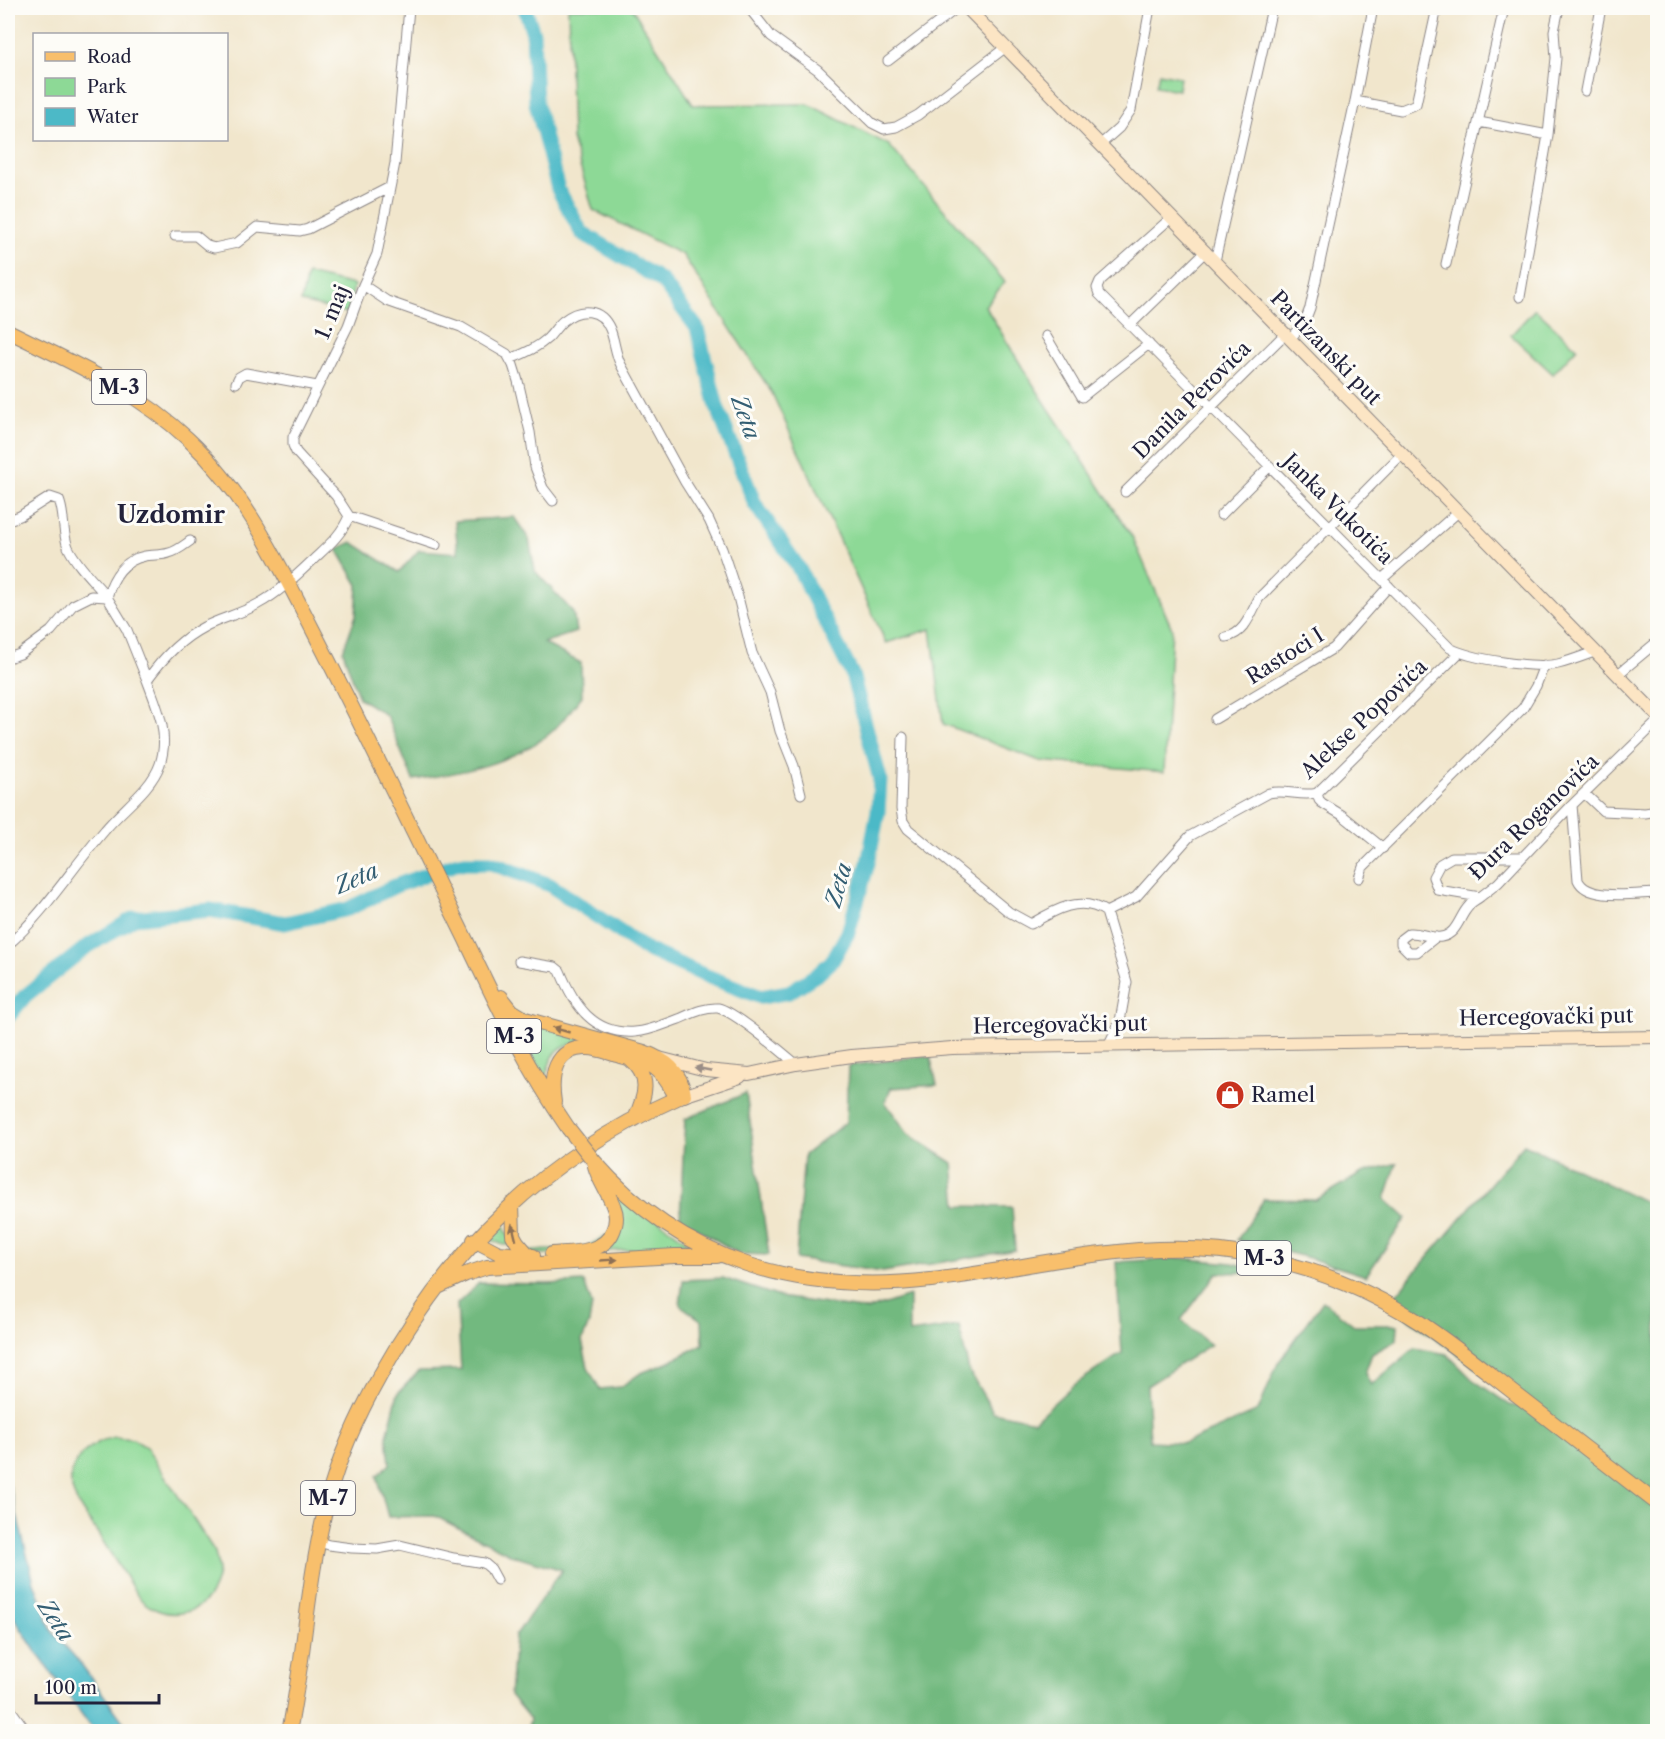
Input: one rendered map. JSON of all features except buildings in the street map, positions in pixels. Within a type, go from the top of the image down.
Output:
[{"type":"main road","name":"Partizanski put","points":[[967,8],[1658,716]]},
{"type":"main road","name":"M-3","points":[[8,331],[118,386],[142,402],[183,434],[209,460],[234,491],[261,532],[289,583],[534,1075],[555,1110],[594,1161],[651,1215],[683,1236],[723,1256],[790,1275],[833,1281],[868,1283],[938,1279],[1045,1261],[1161,1248],[1222,1250],[1284,1262],[1356,1288],[1416,1320],[1658,1504]]},
{"type":"main road","points":[[476,961],[505,1004],[525,1019],[644,1052],[658,1058],[668,1064],[678,1075],[683,1085],[681,1097]]},
{"type":"main road","name":"Hercegovački put","points":[[750,1074],[795,1064],[873,1053],[933,1048],[1658,1037]]},
{"type":"main road","points":[[555,1110],[552,1075],[558,1062],[575,1050],[588,1048],[645,1062],[655,1067],[681,1097]]},
{"type":"main road","points":[[628,1058],[640,1070],[645,1082],[645,1095],[635,1119]]},
{"type":"main road","points":[[658,1058],[706,1070],[750,1074]]},
{"type":"main road","points":[[681,1097],[750,1074]]},
{"type":"main road","name":"M-7","points":[[289,1731],[319,1542],[334,1480],[358,1420],[396,1347],[435,1289],[474,1240],[512,1204],[555,1169],[603,1138],[635,1119],[681,1097]]},
{"type":"main road","points":[[474,1240],[499,1253],[529,1256],[591,1250],[604,1243],[611,1236],[616,1224],[616,1212],[598,1175],[594,1161]]},
{"type":"main road","points":[[512,1204],[513,1235],[529,1256]]},
{"type":"main road","points":[[474,1240],[478,1256],[487,1266]]},
{"type":"main road","points":[[435,1289],[487,1266],[675,1256],[723,1256]]},
{"type":"street","name":"1. maj","points":[[349,516],[336,496],[296,452],[293,445],[297,428],[348,326],[377,254],[396,163],[410,8]]},
{"type":"street","points":[[749,8],[771,36],[818,70],[872,123],[884,129],[896,127],[918,115],[1006,47]]},
{"type":"street","points":[[888,61],[957,8]]},
{"type":"street","points":[[1101,144],[1119,128],[1131,110],[1150,8]]},
{"type":"street","points":[[1215,261],[1272,8]]},
{"type":"street","name":"Danila Perovića","points":[[1125,492],[1210,406],[1305,321],[1310,308],[1355,101],[1373,8]]},
{"type":"street","points":[[1355,101],[1401,110],[1416,104],[1437,8]]},
{"type":"street","points":[[1446,264],[1504,8]]},
{"type":"street","points":[[1520,297],[1548,135],[1556,58],[1554,31],[1559,8]]},
{"type":"street","points":[[1586,91],[1601,8]]},
{"type":"street","points":[[1479,122],[1548,135]]},
{"type":"street","points":[[176,236],[196,236],[214,248],[237,243],[257,227],[300,231],[390,187]]},
{"type":"street","name":"Janka Vukotića","points":[[1172,217],[1107,273],[1097,288],[1099,294],[1443,642],[1459,653],[1544,665],[1558,664],[1594,652]]},
{"type":"street","points":[[1130,325],[1206,251]]},
{"type":"street","points":[[363,285],[387,301],[461,327],[502,350],[510,359],[530,432],[535,467],[543,488],[553,501]]},
{"type":"street","points":[[510,359],[540,344],[570,316],[584,311],[592,311],[603,319],[610,329],[616,355],[621,365],[685,482],[709,520],[722,549],[738,597],[752,653],[770,692],[801,794]]},
{"type":"street","points":[[1046,336],[1082,397],[1149,344]]},
{"type":"street","points":[[236,383],[239,376],[246,373],[317,386]]},
{"type":"street","points":[[1226,637],[1234,636],[1244,627],[1259,598],[1402,454]]},
{"type":"street","points":[[1221,514],[1270,466]]},
{"type":"street","points":[[8,520],[20,516],[50,497],[59,500],[62,526],[68,547],[82,570],[107,597],[127,630],[162,720],[164,744],[160,765],[147,785],[107,827],[28,927],[8,945]]},
{"type":"street","name":"Rastoci I","points":[[1215,719],[1334,648],[1385,582],[1458,512]]},
{"type":"street","points":[[147,680],[159,664],[186,638],[204,627],[248,610],[289,583],[340,533],[349,516],[436,544]]},
{"type":"street","points":[[107,597],[112,583],[124,566],[144,556],[168,554],[190,541]]},
{"type":"street","points":[[8,658],[20,654],[51,631],[73,605],[91,596],[107,597]]},
{"type":"street","points":[[1617,675],[1658,640]]},
{"type":"street","name":"Alekse Popovića","points":[[1106,912],[1136,897],[1190,836],[1269,793],[1280,791],[1307,795],[1317,793],[1459,653]]},
{"type":"street","points":[[1359,878],[1363,867],[1523,708],[1536,686],[1544,665]]},
{"type":"street","name":"Đura Roganovića","points":[[1522,858],[1452,857],[1440,864],[1433,877],[1438,890],[1480,897],[1498,883],[1522,858],[1572,805],[1658,721]]},
{"type":"street","points":[[903,737],[902,809],[903,821],[908,829],[1009,912],[1030,924],[1068,905],[1091,906],[1106,912],[1127,982],[1120,1021],[1108,1046]]},
{"type":"street","points":[[1317,793],[1322,803],[1342,815],[1383,848]]},
{"type":"street","points":[[1584,793],[1603,810],[1645,813],[1658,811]]},
{"type":"street","points":[[1572,805],[1580,886],[1600,895],[1658,893]]},
{"type":"street","points":[[1436,937],[1449,934],[1454,930],[1469,905],[1480,897]]},
{"type":"street","points":[[519,961],[555,967],[560,971],[577,1007],[607,1030],[634,1033],[707,1008],[721,1008],[772,1043],[795,1064]]},
{"type":"street","points":[[319,1542],[352,1548],[377,1549],[400,1545],[484,1563],[491,1569],[497,1581]]},
{"type":"street","points":[[8,1706],[27,1731]]},
{"type":"green space","points":[[568,8],[632,8],[693,105],[808,104],[889,145],[1005,282],[985,306],[1133,538],[1172,629],[1164,772],[1040,761],[943,724],[931,629],[886,643],[772,393],[683,255],[593,210],[572,139]]},
{"type":"green space","points":[[1159,73],[1180,77],[1178,90],[1156,86]]},
{"type":"green space","points":[[307,274],[354,285],[348,313],[301,302]]},
{"type":"green space","points":[[1535,309],[1577,348],[1553,374],[1511,335]]},
{"type":"green space","points":[[514,517],[529,539],[535,571],[573,612],[576,632],[543,643],[581,663],[582,696],[553,731],[517,754],[466,771],[413,780],[386,715],[359,698],[343,651],[356,615],[358,585],[337,549],[352,542],[399,572],[419,550],[458,553],[455,521]]},
{"type":"green space","points":[[509,1011],[585,1041],[566,1045],[560,1049],[552,1058],[544,1080]]},
{"type":"green space","points":[[930,1055],[937,1085],[891,1088],[885,1102],[908,1134],[953,1163],[957,1206],[1012,1207],[1015,1250],[883,1272],[796,1259],[804,1155],[846,1122],[848,1066]]},
{"type":"green space","points":[[746,1093],[769,1255],[739,1254],[680,1218],[685,1119]]},
{"type":"green space","points":[[1524,1144],[1648,1203],[1657,1212],[1657,1731],[527,1731],[530,1719],[510,1695],[515,1636],[562,1570],[510,1554],[435,1516],[388,1517],[377,1476],[390,1464],[387,1436],[398,1393],[419,1371],[461,1370],[457,1304],[479,1283],[584,1282],[592,1305],[589,1323],[582,1341],[588,1368],[600,1389],[620,1387],[641,1373],[667,1363],[703,1344],[702,1321],[680,1305],[683,1280],[723,1278],[780,1297],[867,1310],[909,1296],[909,1333],[959,1326],[969,1371],[993,1412],[1034,1421],[1071,1387],[1122,1353],[1116,1262],[1180,1258],[1232,1263],[1269,1272],[1217,1273],[1181,1320],[1210,1345],[1147,1386],[1150,1441],[1185,1443],[1258,1411],[1278,1363],[1323,1301],[1354,1325],[1398,1325],[1397,1340],[1372,1354],[1365,1373],[1371,1385],[1415,1348],[1447,1354],[1472,1379],[1510,1405],[1534,1409],[1388,1304]]},
{"type":"green space","points":[[1397,1163],[1385,1199],[1406,1218],[1366,1276],[1306,1257],[1237,1240],[1264,1199],[1316,1200],[1362,1173]]},
{"type":"green space","points":[[605,1182],[689,1243],[651,1249],[497,1256],[586,1247],[615,1230]]},
{"type":"green space","points":[[503,1221],[506,1232],[517,1244],[503,1245],[483,1236]]},
{"type":"green space","points":[[114,1437],[133,1439],[146,1447],[215,1552],[218,1571],[215,1586],[199,1606],[188,1612],[176,1614],[163,1612],[139,1598],[74,1496],[71,1474],[78,1459],[91,1447]]},
{"type":"water","points":[[8,1480],[34,1582],[52,1631],[81,1664],[130,1731],[94,1731],[34,1649],[8,1608]]},
{"type":"waterway","name":"Zeta","points":[[8,1017],[25,996],[85,948],[134,918],[210,910],[285,923],[348,909],[395,886],[458,863],[491,863],[550,885],[647,950],[761,997],[789,992],[819,973],[832,961],[848,933],[868,863],[878,812],[880,779],[852,674],[798,567],[755,504],[717,407],[697,328],[662,281],[581,232],[558,189],[536,103],[533,33],[525,8]]},
{"type":"place","name":"Ramel","points":[[1230,1095]]},
{"type":"district","name":"Uzdomir","points":[[171,515]]}]
